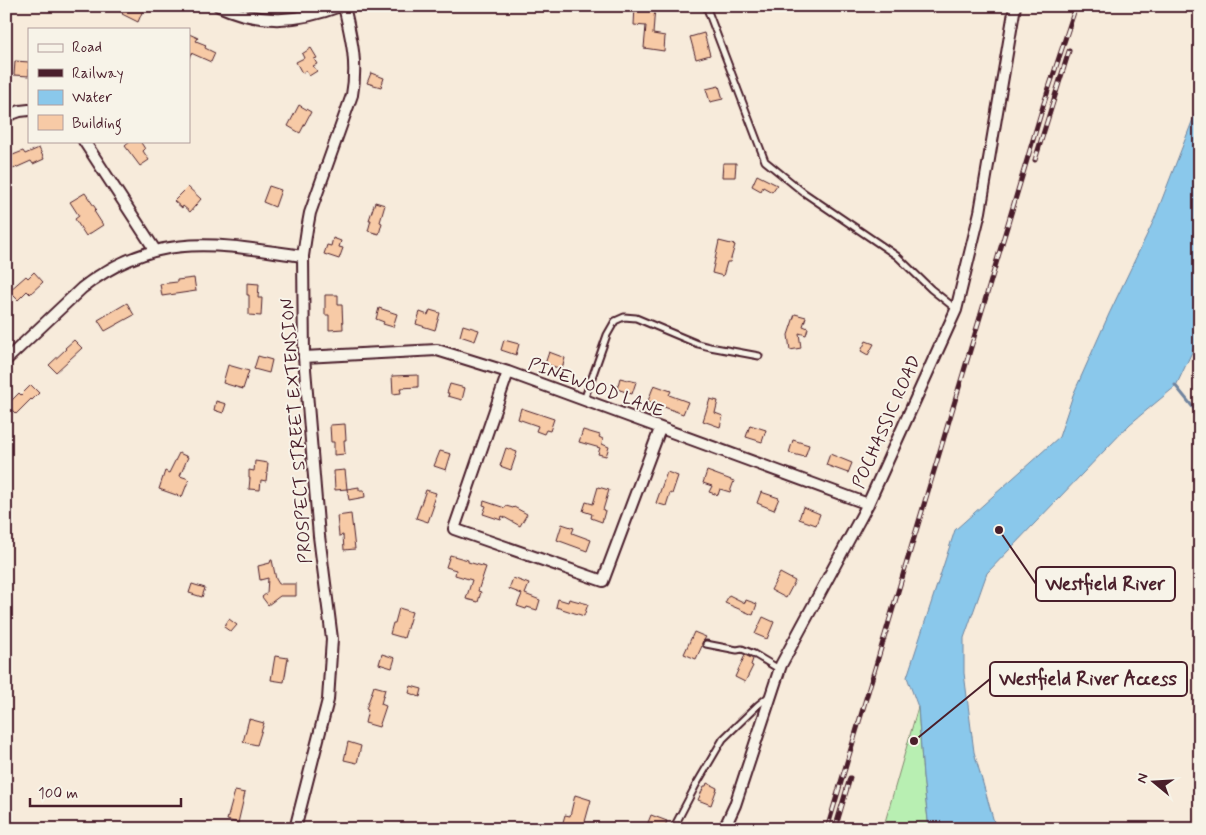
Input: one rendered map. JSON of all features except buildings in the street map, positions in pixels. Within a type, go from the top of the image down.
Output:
[{"type":"street","points":[[219,6],[238,14],[281,20],[310,16],[342,6]]},
{"type":"street","name":"PROSPECT STREET EXTENSION","points":[[295,829],[328,700],[332,639],[319,536],[304,357],[303,256],[314,199],[352,95],[354,54],[342,6]]},
{"type":"street","name":"POCHASSIC ROAD","points":[[724,829],[735,805],[780,669],[868,504],[956,310],[980,212],[1015,6]]},
{"type":"street","points":[[6,116],[28,110]]},
{"type":"street","points":[[85,142],[155,250]]},
{"type":"street","points":[[6,360],[95,278],[131,259],[155,250],[208,245],[303,256]]},
{"type":"street","name":"PINEWOOD LANE","points":[[304,357],[437,350],[508,372],[868,504]]},
{"type":"street","points":[[508,372],[454,529],[603,581],[660,429]]},
{"type":"lane","points":[[706,6],[765,161],[803,192],[897,256],[956,310]]},
{"type":"lane","points":[[583,400],[607,334],[615,321],[624,316],[636,318],[704,345],[759,356]]},
{"type":"lane","points":[[706,644],[737,650],[742,649],[780,669]]},
{"type":"lane","points":[[673,829],[723,739],[771,695]]},
{"type":"green space","points":[[918,707],[929,829],[883,829]]},
{"type":"water","points":[[1200,101],[1200,335],[1176,386],[1130,424],[987,573],[964,638],[964,673],[974,752],[996,829],[929,829],[918,707],[907,677],[955,530],[1059,437],[1073,395],[1154,220]]},
{"type":"waterway","points":[[1175,385],[1200,416]]},
{"type":"railway","points":[[827,829],[1044,103],[1076,6]]},
{"type":"railway","points":[[1035,160],[1069,51]]},
{"type":"railway","points":[[835,829],[850,778]]},
{"type":"place","name":"Westfield River","points":[[999,530]]},
{"type":"place","name":"Westfield River Access","points":[[914,741]]}]
